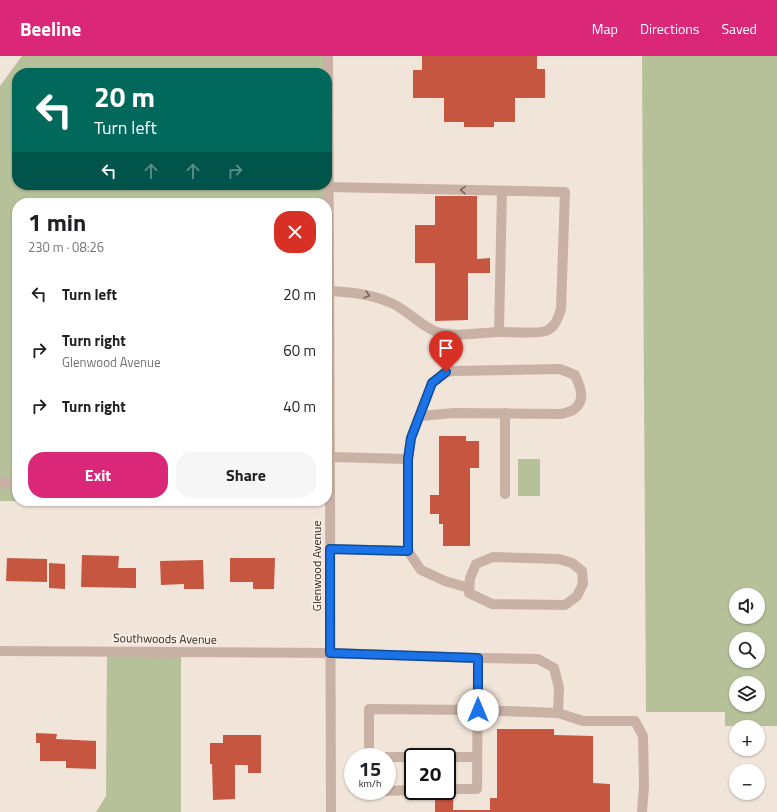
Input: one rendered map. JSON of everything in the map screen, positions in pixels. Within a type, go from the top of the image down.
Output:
[{"type":"street","name":"Glenwood Avenue","points":[[328,56],[328,68]]},
{"type":"street","points":[[332,187],[565,192],[560,308],[556,324],[546,331],[464,334],[439,332],[426,327],[410,314],[392,303],[358,292],[332,291]]},
{"type":"street","points":[[499,332],[502,190]]},
{"type":"street","points":[[420,416],[454,413],[561,414],[574,410],[581,400],[581,386],[575,375],[560,369],[454,371],[446,372],[432,383],[411,438],[408,459],[408,551],[421,570],[446,581],[469,588]]},
{"type":"street","points":[[505,413],[505,494]]},
{"type":"street","points":[[332,457],[408,459]]},
{"type":"street","points":[[0,483],[12,483]]},
{"type":"street","name":"Glenwood Avenue","points":[[329,506],[331,812]]},
{"type":"street","points":[[330,549],[408,551]]},
{"type":"street","points":[[493,557],[559,559],[572,563],[582,571],[583,584],[577,596],[565,605],[492,604],[469,593],[469,588],[470,578],[476,564],[493,557]]},
{"type":"street","name":"Southwoods Avenue","points":[[0,651],[330,653],[538,659],[554,668],[559,688],[558,713]]},
{"type":"street","points":[[456,790],[477,789],[478,658]]},
{"type":"street","points":[[369,748],[370,709],[478,710],[558,713],[583,721],[635,721],[643,736],[644,786],[642,812]]},
{"type":"street","points":[[396,757],[478,757]]},
{"type":"green space","points":[[22,56],[328,56],[328,68],[13,68]]},
{"type":"green space","points":[[642,56],[777,56],[777,726],[765,726],[765,720],[729,720],[729,726],[725,726],[725,712],[646,712]]},
{"type":"green space","points":[[12,70],[12,190],[329,190],[329,198],[12,198],[12,501],[0,501],[0,86]]},
{"type":"green space","points":[[518,459],[540,459],[540,496],[518,496]]},
{"type":"green space","points":[[107,651],[181,652],[181,812],[96,812],[106,796]]},
{"type":"building","points":[[422,56],[537,56],[537,69],[545,69],[545,98],[515,98],[515,122],[494,122],[494,127],[464,127],[464,122],[444,122],[444,98],[413,98],[413,70],[422,70]]},
{"type":"building","points":[[435,196],[477,196],[477,259],[490,258],[490,273],[468,273],[468,320],[435,321],[435,263],[415,263],[415,225],[435,225]]},
{"type":"building","points":[[439,436],[466,436],[466,441],[479,441],[479,468],[470,468],[470,546],[443,546],[443,524],[439,524],[439,514],[430,514],[430,495],[439,495]]},
{"type":"building","points":[[82,555],[119,556],[118,568],[136,568],[136,588],[81,587]]},
{"type":"building","points":[[7,558],[47,559],[47,582],[6,581]]},
{"type":"building","points":[[230,558],[275,558],[274,589],[253,589],[253,582],[230,582]]},
{"type":"building","points":[[203,560],[204,589],[184,589],[184,584],[161,585],[160,561]]},
{"type":"building","points":[[49,563],[65,564],[65,589],[49,588]]},
{"type":"building","points":[[497,729],[554,729],[554,735],[593,736],[593,783],[610,784],[610,812],[435,812],[435,800],[453,800],[453,810],[490,810],[490,798],[497,798]]},
{"type":"building","points":[[36,733],[57,734],[56,739],[96,741],[96,769],[66,768],[66,761],[40,761],[40,743],[36,743]]},
{"type":"building","points":[[223,735],[261,735],[261,773],[248,773],[248,765],[235,765],[235,799],[213,800],[210,743],[223,743]]},
{"type":"route","points":[[446,372],[432,383],[411,438],[408,459],[408,551],[330,549],[330,653],[478,658],[478,710]]}]
